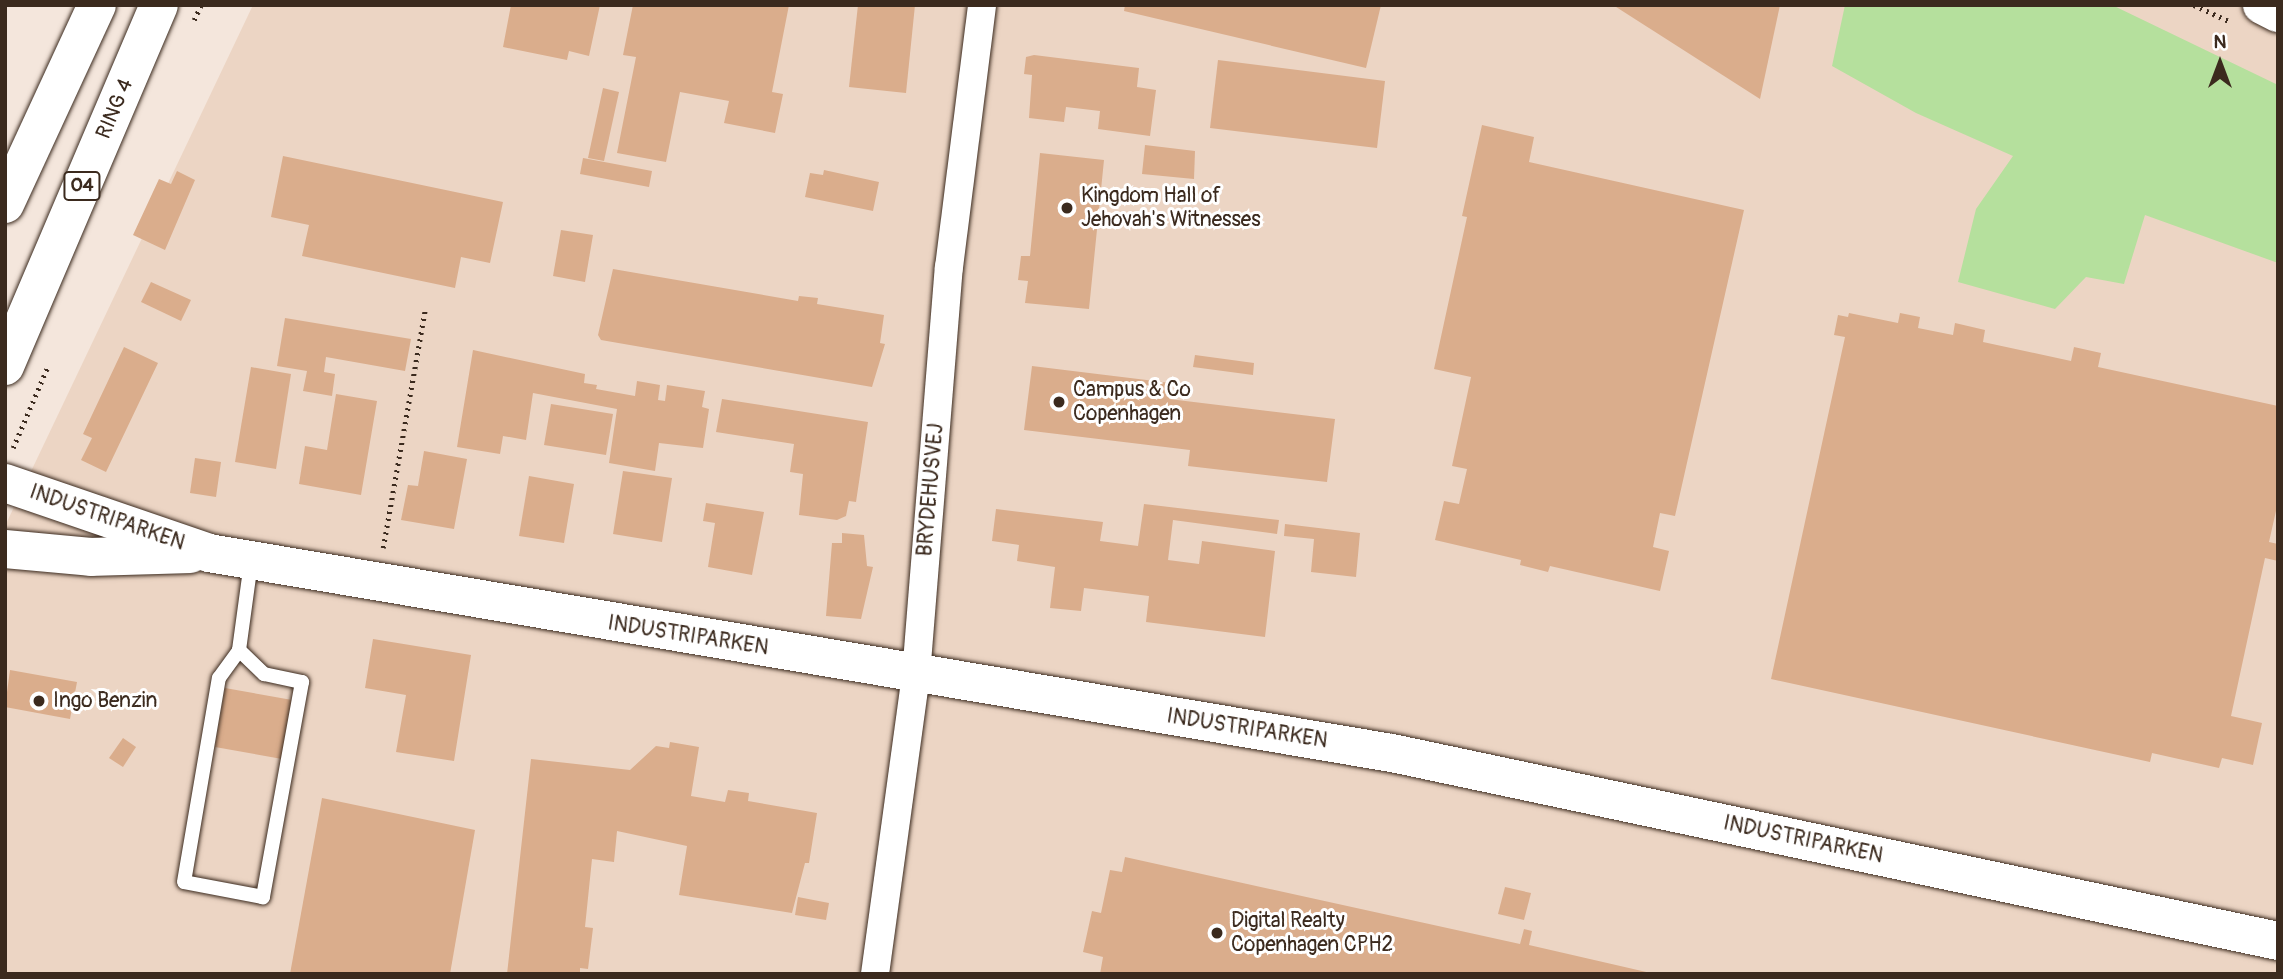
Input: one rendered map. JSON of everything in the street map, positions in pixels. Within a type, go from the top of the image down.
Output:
[{"type":"street","points":[[5,204],[97,5]]},
{"type":"street","name":"RING 4","points":[[5,366],[159,5]]},
{"type":"street","name":"BRYDEHUSVEJ","points":[[875,974],[916,676],[949,267],[982,5]]},
{"type":"street","points":[[2262,5],[2278,13]]},
{"type":"street","name":"INDUSTRIPARKEN","points":[[5,483],[209,553],[916,676],[1392,753],[2278,940]]},
{"type":"street","name":"INDUSTRIPARKEN","points":[[5,549],[91,557],[209,553]]},
{"type":"lane","points":[[239,650],[264,674],[302,682],[262,897],[184,882],[219,678],[239,650],[251,561]]},
{"type":"path","points":[[377,583],[425,309]]},
{"type":"shaded area","points":[[253,5],[2278,5],[2278,974],[5,974],[5,526]]},
{"type":"green space","points":[[1845,5],[2112,5],[2278,85],[2278,263],[2145,215],[2124,284],[2086,277],[2055,309],[1958,282],[1976,209],[2013,156],[1916,113],[1832,66]]},
{"type":"building","points":[[511,5],[600,5],[589,56],[569,51],[567,60],[503,47]]},
{"type":"building","points":[[633,5],[789,5],[772,92],[783,94],[775,133],[724,123],[729,101],[680,92],[666,162],[617,153],[636,57],[623,55]]},
{"type":"building","points":[[858,5],[915,5],[906,93],[849,87]]},
{"type":"building","points":[[1125,5],[1381,5],[1366,68],[1124,11]]},
{"type":"building","points":[[1613,5],[1780,5],[1760,99]]},
{"type":"building","points":[[1034,55],[1139,68],[1137,87],[1156,90],[1150,136],[1098,129],[1100,111],[1066,107],[1064,122],[1029,118],[1032,75],[1024,74],[1026,57]]},
{"type":"building","points":[[1218,60],[1385,81],[1377,148],[1210,128]]},
{"type":"building","points":[[603,88],[619,92],[604,161],[588,158]]},
{"type":"building","points":[[1482,125],[1534,137],[1529,162],[1744,210],[1675,516],[1660,513],[1653,547],[1669,551],[1660,591],[1550,566],[1548,572],[1520,565],[1521,560],[1435,540],[1444,501],[1459,504],[1467,469],[1452,466],[1471,377],[1434,369],[1467,217],[1462,216]]},
{"type":"building","points":[[1145,145],[1195,151],[1194,179],[1142,174]]},
{"type":"building","name":"Kingdom Hall of Jehovah's Witnesses","points":[[1040,153],[1104,160],[1089,309],[1025,303],[1028,281],[1018,280],[1021,256],[1030,256]]},
{"type":"building","points":[[283,156],[503,202],[490,263],[461,257],[455,288],[302,256],[309,225],[271,217]]},
{"type":"building","points":[[583,158],[652,171],[649,187],[580,174]]},
{"type":"building","points":[[824,170],[879,182],[873,211],[805,197],[810,173],[823,175]]},
{"type":"building","points":[[177,171],[195,180],[165,250],[133,235],[159,179],[171,184]]},
{"type":"building","points":[[561,230],[593,235],[585,282],[553,276]]},
{"type":"building","points":[[613,269],[798,301],[799,296],[818,298],[817,304],[884,315],[880,343],[885,344],[872,387],[601,340],[598,335]]},
{"type":"building","points":[[151,282],[191,300],[181,321],[141,302]]},
{"type":"building","points":[[1849,313],[1898,323],[1900,313],[1920,317],[1918,328],[1953,335],[1955,323],[1985,330],[1983,342],[2071,361],[2074,347],[2101,353],[2098,367],[2278,406],[2278,502],[2269,542],[2278,544],[2278,561],[2265,558],[2231,716],[2262,723],[2253,765],[2222,758],[2219,768],[2152,753],[2150,762],[1771,679],[1845,337],[1834,335],[1838,315],[1848,317]]},
{"type":"building","points":[[285,318],[411,339],[405,371],[326,357],[324,372],[335,374],[332,396],[303,391],[307,371],[277,366]]},
{"type":"building","points":[[124,347],[158,363],[106,472],[81,460],[92,438],[83,434]]},
{"type":"building","points":[[473,350],[585,374],[584,383],[597,385],[596,389],[635,396],[637,381],[660,385],[658,400],[665,401],[667,385],[705,391],[702,407],[709,409],[703,448],[659,443],[655,471],[609,463],[617,409],[533,393],[526,440],[503,436],[500,454],[457,447]]},
{"type":"building","points":[[1195,355],[1254,363],[1253,375],[1193,367]]},
{"type":"building","points":[[1032,366],[1171,383],[1169,399],[1335,419],[1327,482],[1188,466],[1190,450],[1024,430]]},
{"type":"building","points":[[251,367],[291,374],[276,469],[235,462]]},
{"type":"building","points":[[336,394],[377,401],[361,495],[299,484],[305,446],[327,450]]},
{"type":"building","points":[[722,399],[868,422],[856,502],[849,501],[846,516],[837,520],[799,515],[803,474],[790,472],[794,444],[716,432]]},
{"type":"building","points":[[551,404],[613,414],[606,455],[544,445]]},
{"type":"building","points":[[424,451],[467,459],[454,529],[401,520],[408,485],[418,486]]},
{"type":"building","points":[[195,458],[221,462],[216,497],[190,493]]},
{"type":"building","points":[[623,471],[672,478],[662,542],[613,534]]},
{"type":"building","points":[[529,476],[574,484],[564,543],[519,536]]},
{"type":"building","points":[[706,503],[764,512],[752,575],[708,567],[715,523],[703,521]]},
{"type":"building","points":[[1144,504],[1279,520],[1277,534],[1173,520],[1168,560],[1199,564],[1202,541],[1275,551],[1265,637],[1146,622],[1149,596],[1084,588],[1081,611],[1050,608],[1055,567],[1017,561],[1019,545],[992,541],[996,509],[1103,522],[1100,541],[1138,546]]},
{"type":"building","points":[[1285,524],[1360,533],[1356,577],[1311,572],[1314,539],[1284,536]]},
{"type":"building","points":[[842,533],[864,535],[867,566],[873,567],[861,619],[826,616],[832,543],[842,543]]},
{"type":"building","points":[[373,639],[471,655],[454,761],[396,752],[406,695],[365,688]]},
{"type":"building","name":"Ingo Benzin","points":[[10,670],[77,682],[70,719],[5,707]]},
{"type":"building","points":[[225,688],[292,700],[282,759],[215,747]]},
{"type":"building","points":[[123,738],[136,747],[123,767],[109,758]]},
{"type":"building","points":[[670,742],[699,747],[691,796],[725,802],[728,790],[749,793],[748,801],[817,813],[809,863],[805,863],[792,913],[679,895],[687,846],[617,831],[614,862],[592,859],[585,927],[593,928],[588,969],[580,968],[580,974],[507,974],[531,759],[630,770],[656,746],[669,748]]},
{"type":"building","points":[[322,798],[475,830],[450,974],[290,974]]},
{"type":"building","name":"Digital Realty Copenhagen CPH2","points":[[1125,857],[1520,944],[1524,929],[1532,931],[1529,945],[1655,974],[1100,974],[1103,957],[1083,952],[1092,911],[1101,913],[1110,870],[1122,872]]},
{"type":"building","points":[[1505,887],[1531,893],[1524,920],[1498,914]]},
{"type":"building","points":[[798,897],[829,903],[826,920],[795,915]]},
{"type":"place","name":"Kingdom Hall of Jehovah's Witnesses","points":[[1067,208]]},
{"type":"place","name":"Campus & Co Copenhagen","points":[[1059,402]]},
{"type":"place","name":"Ingo Benzin","points":[[39,701]]},
{"type":"place","name":"Digital Realty Copenhagen CPH2","points":[[1217,933]]}]
